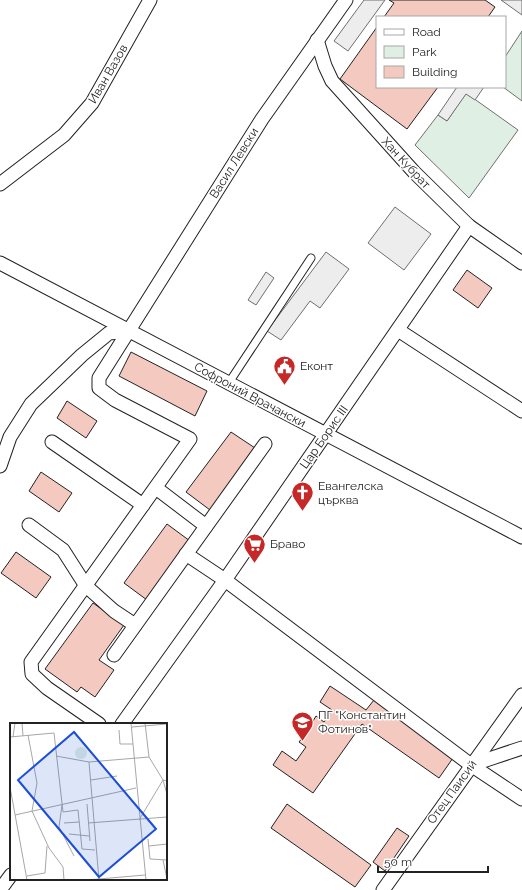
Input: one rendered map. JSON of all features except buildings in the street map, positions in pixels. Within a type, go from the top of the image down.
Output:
[{"type":"street","name":"Иван Вазов","points":[[0,184],[64,135],[92,103],[150,0]]},
{"type":"street","name":"Васил Левски","points":[[156,488],[190,439],[114,400],[99,388],[98,378],[130,331],[262,119],[346,0]]},
{"type":"street","name":"Хан Кубрат","points":[[317,40],[325,66],[332,81],[414,172],[469,226],[522,264]]},
{"type":"street","name":"Цар Борис III","points":[[123,723],[225,580],[469,226]]},
{"type":"street","name":"Софроний Врачански","points":[[0,263],[522,537]]},
{"type":"street","points":[[398,330],[522,411]]},
{"type":"street","points":[[0,466],[10,437],[31,404],[82,355],[109,333],[130,331]]},
{"type":"street","points":[[52,442],[143,505]]},
{"type":"street","points":[[114,655],[265,444]]},
{"type":"street","points":[[98,723],[47,688],[32,674],[31,662],[156,488],[206,526]]},
{"type":"street","points":[[29,525],[63,550],[86,586],[114,612],[135,625]]},
{"type":"street","points":[[186,554],[225,580],[471,765],[522,799]]},
{"type":"street","name":"Отец Паисий","points":[[383,890],[522,695]]},
{"type":"street","points":[[471,765],[522,748]]},
{"type":"street","points":[[0,890],[10,876]]},
{"type":"lane","points":[[228,384],[311,258]]},
{"type":"green space","points":[[522,31],[522,101],[504,88],[506,88],[506,55]]},
{"type":"green space","points":[[466,93],[518,130],[469,198],[415,145],[438,115],[447,121]]},
{"type":"shaded area","points":[[364,0],[385,0],[348,51],[334,41]]},
{"type":"shaded area","points":[[501,0],[522,0],[522,15]]},
{"type":"shaded area","points":[[456,88],[483,88],[475,100],[466,94],[447,121],[438,115]]},
{"type":"shaded area","points":[[395,207],[431,234],[404,270],[368,243]]},
{"type":"shaded area","points":[[326,252],[349,269],[320,308],[310,301],[281,340],[267,331]]},
{"type":"shaded area","points":[[266,272],[274,278],[256,305],[248,300]]},
{"type":"place","name":"Еконт","points":[[284,386]]},
{"type":"place","name":"Евангелска църква","points":[[303,512]]},
{"type":"place","name":"Браво","points":[[254,564]]},
{"type":"place","name":"ПГ \"Константин Фотинов\"","points":[[302,742]]}]
